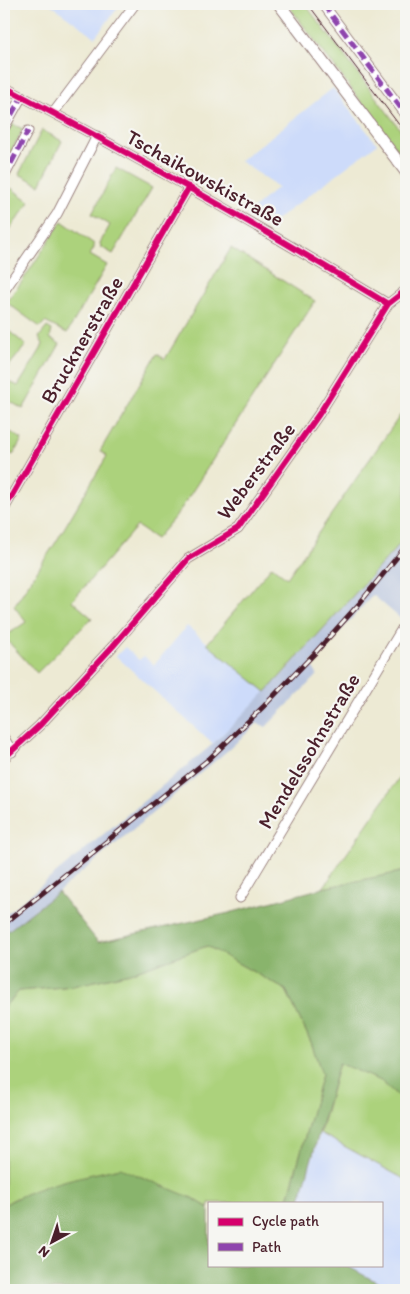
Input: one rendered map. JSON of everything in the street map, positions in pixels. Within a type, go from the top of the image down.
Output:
[{"type":"street","points":[[54,112],[135,4]]},
{"type":"street","points":[[279,4],[406,172]]},
{"type":"street","points":[[323,4],[406,115]]},
{"type":"street","name":"Tschaikowskistraße","points":[[4,87],[54,112],[189,187],[388,304]]},
{"type":"street","points":[[4,128],[22,96]]},
{"type":"street","points":[[4,177],[28,131]]},
{"type":"street","points":[[4,292],[57,214],[97,136]]},
{"type":"street","name":"Brucknerstraße","points":[[4,509],[189,187]]},
{"type":"street","name":"Weberstraße","points":[[4,758],[40,725],[113,646],[188,559],[238,529],[319,414],[388,304],[406,290]]},
{"type":"street","name":"Mendelssohnstraße","points":[[240,898],[405,628]]},
{"type":"street","points":[[4,738],[12,752]]},
{"type":"shaded area","points":[[50,4],[121,4],[95,37]]},
{"type":"shaded area","points":[[333,88],[377,144],[268,226],[246,215],[278,187],[240,161]]},
{"type":"shaded area","points":[[406,537],[406,609],[401,619],[373,595],[311,663],[317,675],[266,727],[258,723],[58,892],[4,934],[4,916],[213,744],[283,674]]},
{"type":"shaded area","points":[[187,626],[266,692],[213,744],[116,656],[125,647],[139,660],[144,656],[154,665]]},
{"type":"shaded area","points":[[320,1133],[406,1180],[406,1287],[383,1285],[347,1266],[382,1266],[382,1202],[299,1202]]},
{"type":"green space","points":[[287,4],[305,4],[406,137],[406,161]]},
{"type":"green space","points":[[12,124],[23,129],[4,166],[4,139]]},
{"type":"green space","points":[[42,130],[62,141],[40,185],[19,174]]},
{"type":"green space","points":[[116,168],[152,188],[113,254],[101,247],[100,243],[110,225],[92,214]]},
{"type":"green space","points":[[11,188],[30,202],[4,237],[4,198]]},
{"type":"green space","points":[[62,221],[94,244],[90,255],[107,265],[67,333],[45,322],[40,327],[6,302]]},
{"type":"green space","points":[[231,248],[315,301],[179,512],[156,539],[137,526],[72,601],[92,618],[37,673],[4,637],[26,622],[14,606],[56,542],[107,456],[100,451],[157,354],[165,359]]},
{"type":"green space","points":[[4,327],[26,345],[4,372]]},
{"type":"green space","points":[[47,327],[52,330],[50,338],[60,344],[23,409],[4,398],[4,379],[18,386],[41,349],[43,344],[39,337]]},
{"type":"green space","points":[[406,407],[406,537],[266,692],[207,644],[272,566],[287,578]]},
{"type":"green space","points":[[4,428],[22,439],[13,455],[4,450]]},
{"type":"green space","points":[[406,768],[406,871],[323,888]]},
{"type":"green space","points":[[406,871],[406,1103],[381,1081],[339,1063],[299,1202],[287,1202],[322,1074],[311,1042],[286,990],[207,946],[130,973],[73,986],[19,991],[4,1007],[4,934],[58,892],[98,942],[229,913],[323,888]]},
{"type":"green space","points":[[207,946],[286,990],[311,1042],[322,1074],[287,1202],[208,1202],[208,1207],[192,1198],[16,1198],[4,1205],[4,1007],[19,991],[73,986],[130,973]]},
{"type":"green space","points":[[339,1063],[381,1081],[406,1103],[406,1180],[320,1133]]},
{"type":"green space","points":[[120,1168],[192,1198],[208,1207],[208,1266],[347,1266],[382,1285],[406,1287],[406,1290],[4,1290],[4,1205],[46,1186]]},
{"type":"tram line","points":[[308,4],[406,134]]},
{"type":"railway","points":[[4,924],[209,759],[314,654],[359,604],[406,546]]},
{"type":"marked path","points":[[323,4],[406,115]]},
{"type":"marked path","points":[[4,128],[22,96]]},
{"type":"marked path","points":[[4,177],[28,131]]},
{"type":"cycle path","points":[[4,87],[198,192],[388,304]]},
{"type":"cycle path","points":[[4,509],[189,187]]},
{"type":"cycle path","points":[[4,758],[40,725],[113,646],[188,559],[238,529],[319,414],[388,304],[406,290]]}]
